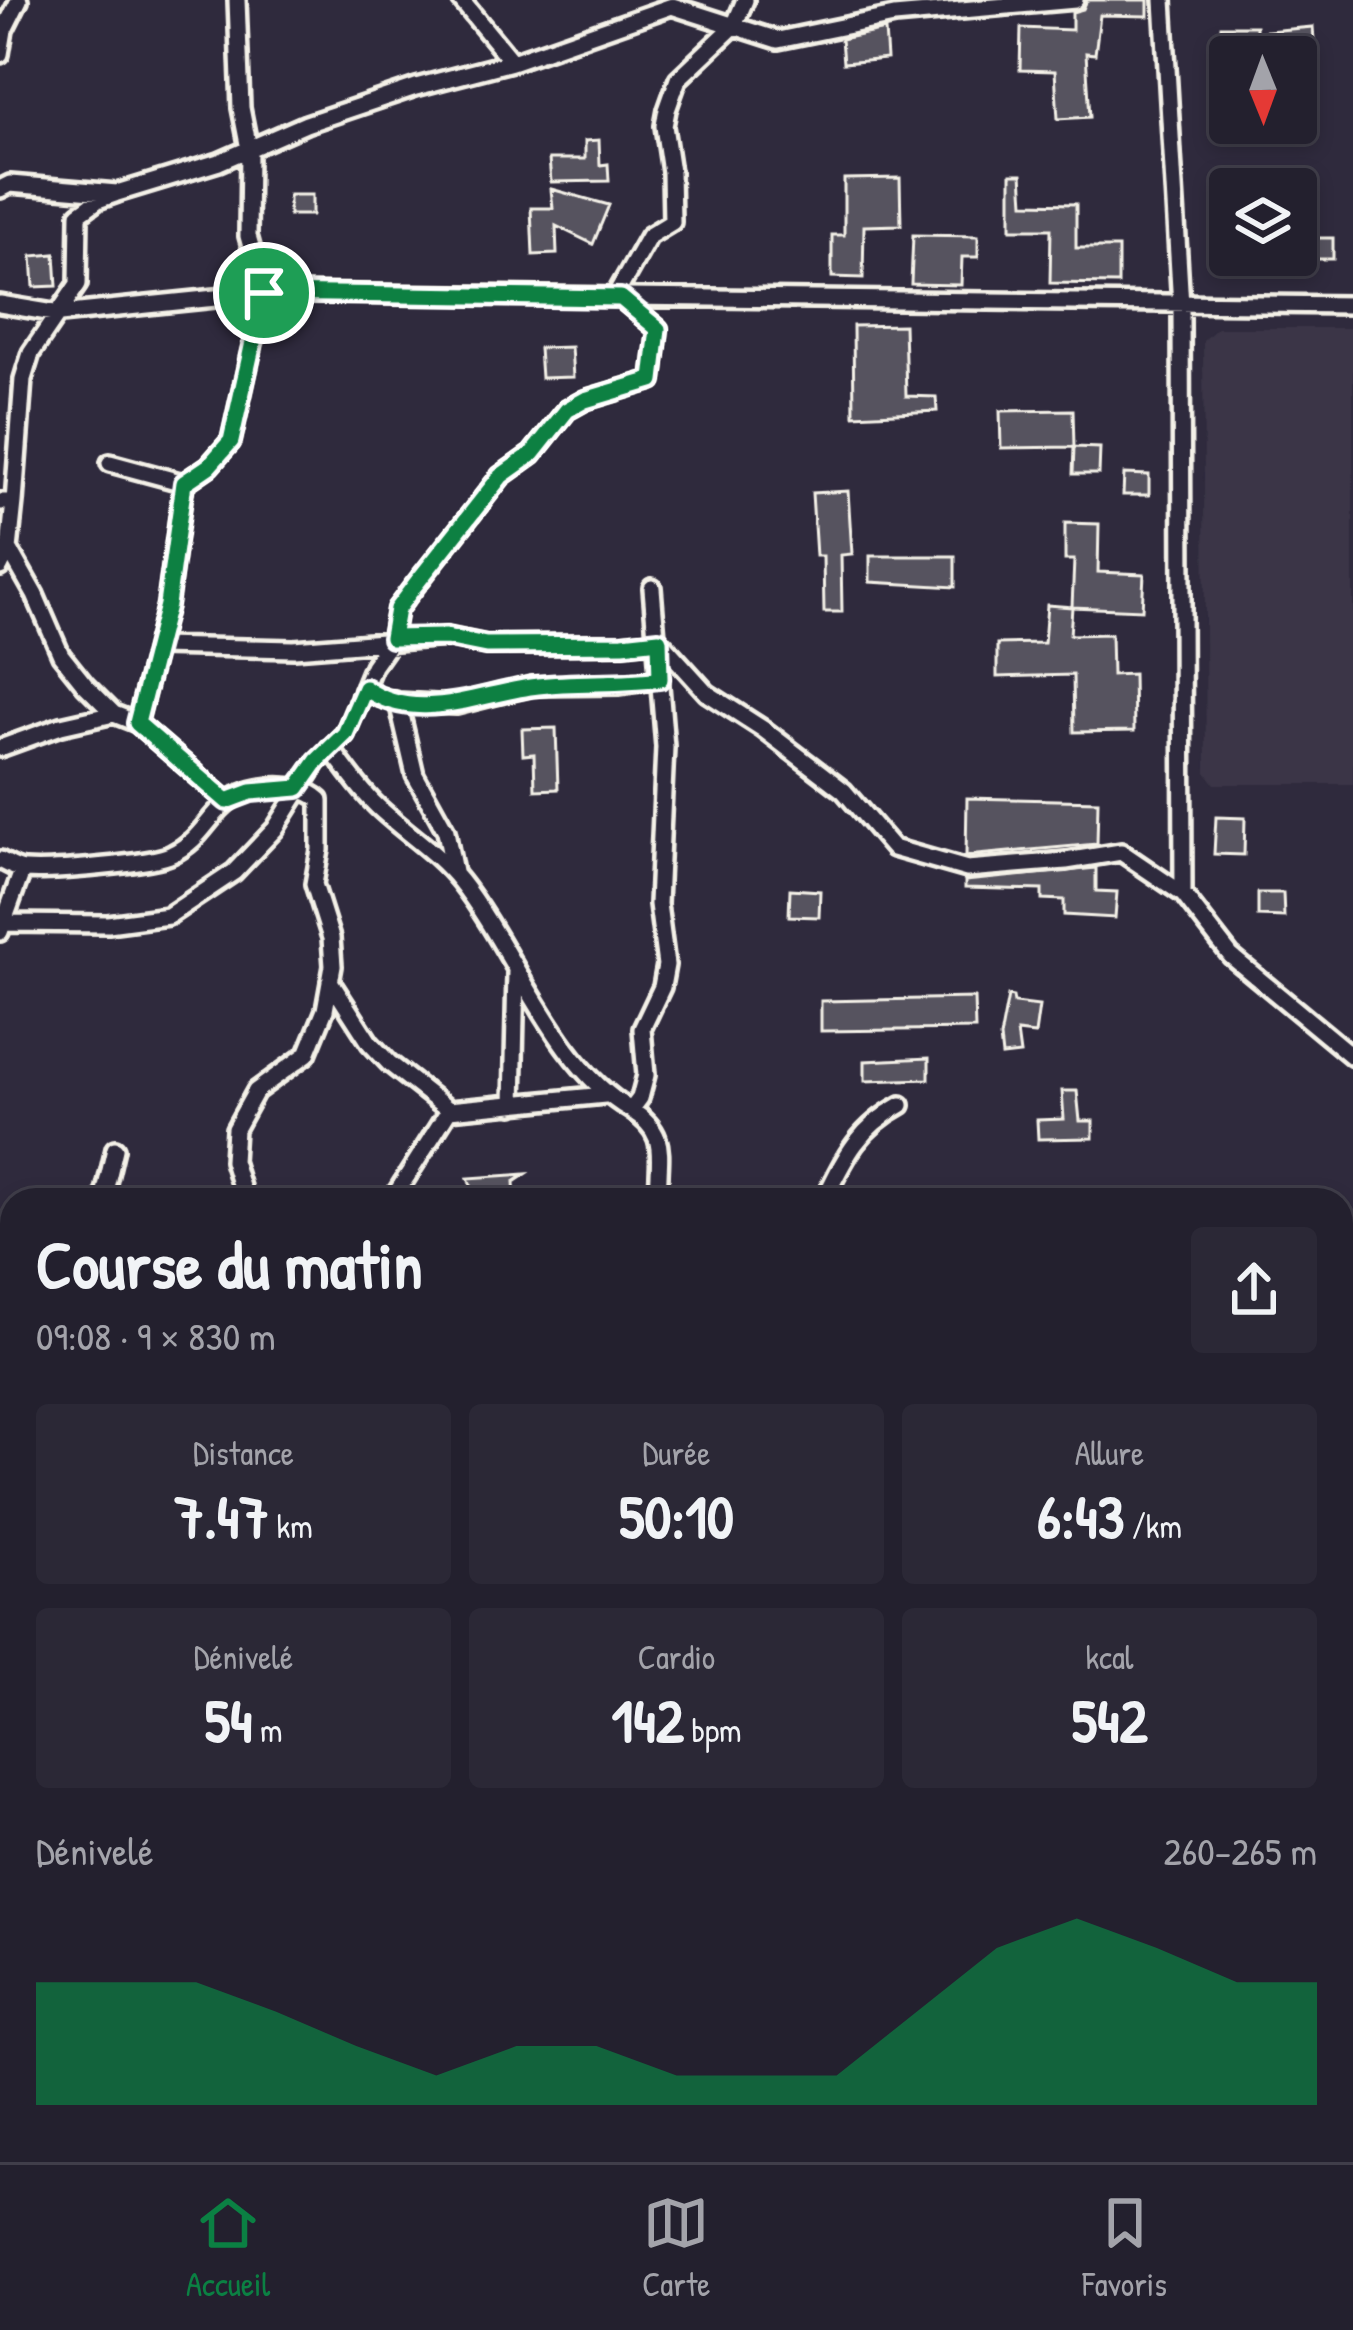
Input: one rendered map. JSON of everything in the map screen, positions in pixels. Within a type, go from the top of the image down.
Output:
[{"type":"street","points":[[0,15],[17,0]]},
{"type":"street","points":[[0,54],[17,0]]},
{"type":"street","points":[[137,723],[167,605],[184,483],[209,466],[231,441],[264,293],[248,236],[249,149],[241,108],[238,0]]},
{"type":"street","points":[[461,0],[512,62]]},
{"type":"street","points":[[22,871],[3,927],[108,924],[168,916],[219,884],[256,852],[298,788],[345,734],[373,666],[392,638],[397,609],[501,476],[532,454],[567,410],[652,380],[658,329],[621,298],[619,289],[649,236],[672,222],[664,126],[679,79],[734,26],[745,0]]},
{"type":"street","points":[[227,801],[137,723],[113,714],[62,655],[9,549],[7,502],[23,379],[31,352],[78,284],[79,214],[98,200],[249,149],[307,124],[416,87],[512,62],[672,5],[778,40],[894,16],[1076,0]]},
{"type":"street","points":[[1163,0],[1181,306],[1183,894]]},
{"type":"street","points":[[0,189],[10,184],[117,193]]},
{"type":"street","points":[[0,304],[60,314],[264,293],[1353,305]]},
{"type":"street","points":[[110,463],[184,483]]},
{"type":"street","points":[[0,567],[9,549]]},
{"type":"street","points":[[631,1110],[640,1098],[647,1070],[642,1029],[662,987],[665,965],[658,904],[665,747],[652,588]]},
{"type":"street","points":[[157,646],[294,649],[446,637],[486,645],[659,640]]},
{"type":"street","points":[[659,640],[707,693],[764,729],[844,791],[893,848],[967,868],[1121,852],[1183,894],[1232,956],[1353,1057]]},
{"type":"street","points":[[365,688],[398,702],[456,704],[532,686],[620,685],[660,679]]},
{"type":"street","points":[[398,702],[415,775],[446,830],[454,874]]},
{"type":"street","points":[[0,748],[113,714]]},
{"type":"street","points":[[330,748],[373,802],[454,874],[532,998],[605,1095],[648,1120],[659,1136],[659,1188]]},
{"type":"street","points":[[0,860],[22,871],[167,857],[198,839],[227,801],[251,792],[298,788],[310,790],[320,800],[314,884],[331,938],[325,1010],[307,1054],[256,1091],[235,1129],[233,1161],[241,1188]]},
{"type":"street","points":[[513,1105],[516,970]]},
{"type":"street","points":[[330,981],[370,1043],[448,1110],[605,1095]]},
{"type":"street","points":[[830,1188],[857,1138],[872,1121],[902,1105]]},
{"type":"street","points":[[399,1188],[448,1110]]},
{"type":"street","points":[[106,1188],[115,1149]]},
{"type":"shaded area","points":[[1217,328],[1353,328],[1353,784],[1215,784],[1206,772],[1203,341]]},
{"type":"building","points":[[1087,0],[1148,0],[1148,16],[1100,15],[1095,54],[1086,53],[1090,117],[1058,119],[1055,71],[1020,70],[1021,28],[1072,30],[1072,12],[1083,9]]},
{"type":"building","points":[[1221,26],[1256,26],[1256,32],[1313,27],[1314,36],[1221,36]]},
{"type":"building","points":[[885,30],[887,59],[843,63],[841,39]]},
{"type":"building","points":[[599,140],[600,165],[608,164],[609,181],[551,182],[549,159],[585,159],[585,141]]},
{"type":"building","points":[[1011,174],[1022,174],[1024,203],[1076,204],[1076,248],[1118,248],[1118,284],[1050,283],[1051,229],[1011,229]]},
{"type":"building","points":[[900,178],[901,225],[864,226],[863,278],[832,277],[832,235],[844,235],[844,179]]},
{"type":"building","points":[[551,189],[609,205],[593,244],[556,226],[557,254],[533,255],[531,208],[553,208]]},
{"type":"building","points":[[289,195],[312,195],[312,215],[289,215]]},
{"type":"building","points":[[913,235],[978,236],[978,257],[962,257],[961,285],[911,284]]},
{"type":"building","points":[[1317,238],[1333,238],[1333,259],[1317,259]]},
{"type":"building","points":[[55,254],[57,286],[34,287],[32,256]]},
{"type":"building","points":[[904,325],[906,396],[936,397],[937,411],[854,415],[853,326]]},
{"type":"building","points":[[571,347],[573,377],[541,378],[539,348]]},
{"type":"building","points":[[1073,410],[1074,447],[1001,448],[1000,411]]},
{"type":"building","points":[[1074,447],[1100,448],[1099,474],[1073,474]]},
{"type":"building","points":[[1124,474],[1149,475],[1149,495],[1123,495]]},
{"type":"building","points":[[848,491],[852,554],[841,555],[842,612],[824,612],[823,556],[816,556],[812,493]]},
{"type":"building","points":[[1065,523],[1099,524],[1098,572],[1144,574],[1142,610],[1072,607],[1074,560],[1065,560]]},
{"type":"building","points":[[870,556],[955,556],[955,587],[870,582]]},
{"type":"building","points":[[1047,605],[1072,607],[1070,635],[1111,634],[1112,675],[1133,674],[1134,731],[1074,732],[1073,675],[997,677],[997,644],[1044,643]]},
{"type":"building","points":[[556,728],[558,789],[535,790],[534,754],[523,755],[522,729]]},
{"type":"building","points":[[967,798],[1098,801],[1097,844],[966,856]]},
{"type":"building","points":[[1216,817],[1245,818],[1244,855],[1214,854]]},
{"type":"building","points":[[1096,868],[1096,891],[1117,892],[1115,918],[1064,915],[1064,900],[1042,899],[1042,890],[965,888],[965,881]]},
{"type":"building","points":[[790,889],[820,891],[819,917],[789,916]]},
{"type":"building","points":[[1258,893],[1283,893],[1284,917],[1258,916]]},
{"type":"building","points":[[1008,996],[1014,1003],[1039,1006],[1035,1034],[1017,1032],[1020,1054],[1002,1056],[1000,1038]]},
{"type":"building","points":[[974,998],[975,1029],[821,1031],[821,1001]]},
{"type":"building","points":[[929,1058],[929,1079],[865,1081],[865,1061]]},
{"type":"building","points":[[1062,1091],[1077,1091],[1080,1121],[1093,1121],[1093,1138],[1038,1139],[1037,1120],[1064,1119]]},
{"type":"building","points":[[526,1174],[514,1182],[514,1188],[472,1188],[468,1178]]},
{"type":"route","points":[[264,293],[621,298],[658,329],[652,380],[567,410],[532,454],[501,476],[415,585],[397,609],[392,638],[446,637],[486,645],[659,640],[660,679],[620,685],[532,686],[456,704],[428,705],[398,702],[365,688],[345,734],[298,788],[278,787],[227,801],[137,723],[167,605],[184,483],[209,466],[231,441],[264,293]]}]
